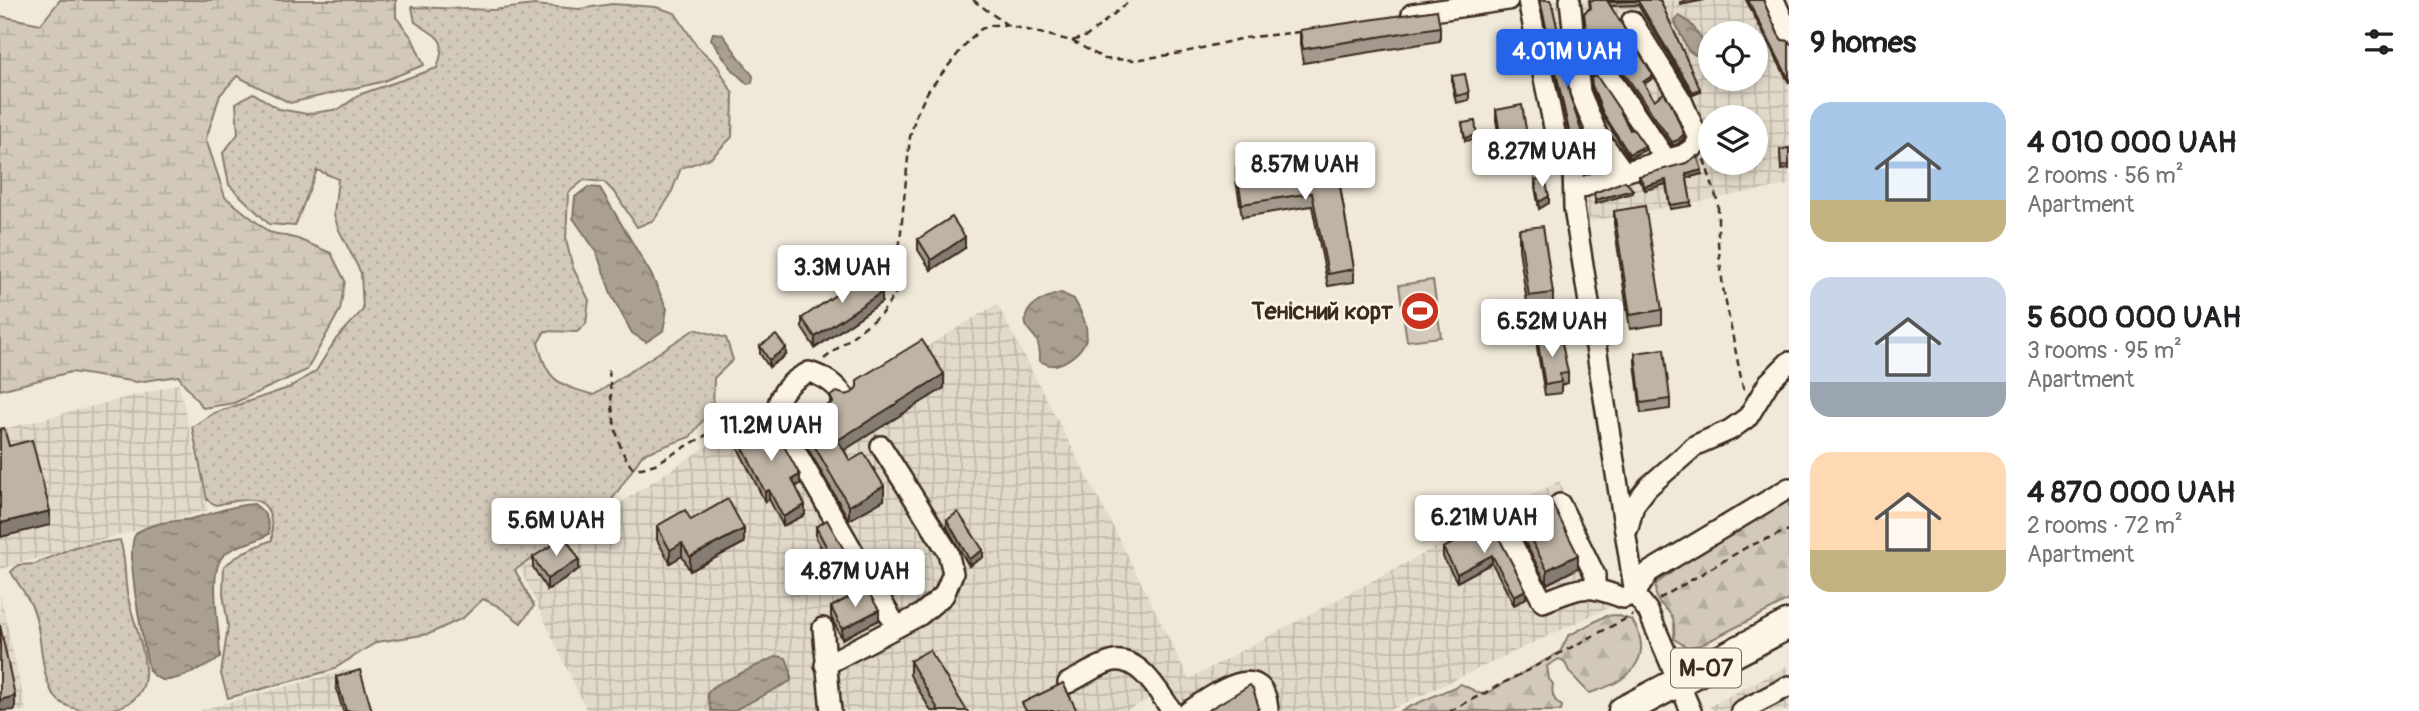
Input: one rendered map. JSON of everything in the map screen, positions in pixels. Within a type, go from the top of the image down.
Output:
[{"type":"highway","name":"М-07","points":[[1623,711],[1789,624]]},
{"type":"street","points":[[1395,17],[1508,0]]},
{"type":"street","points":[[1528,0],[1556,137],[1560,150],[1573,165],[1574,208],[1625,536],[1640,601],[1691,711]]},
{"type":"street","points":[[1570,0],[1580,92],[1598,136],[1624,172]]},
{"type":"street","points":[[1773,0],[1789,33]]},
{"type":"street","points":[[1574,190],[1683,155],[1693,148],[1698,138],[1682,101],[1632,21]]},
{"type":"street","points":[[1576,67],[1601,65],[1666,159]]},
{"type":"street","points":[[1625,536],[1634,505],[1663,472],[1696,445],[1730,430],[1748,417],[1769,382],[1789,362]]},
{"type":"street","points":[[845,397],[835,384],[809,372],[787,386],[779,398],[777,419],[896,626]]},
{"type":"street","points":[[825,665],[920,615],[944,595],[953,573],[948,552],[881,446]]},
{"type":"street","points":[[1640,601],[1649,572],[1789,488]]},
{"type":"street","points":[[1560,503],[1595,575],[1595,587]]},
{"type":"street","points":[[1506,532],[1543,602],[1576,589],[1595,587],[1623,598],[1640,601]]},
{"type":"street","points":[[822,628],[831,711]]},
{"type":"street","points":[[1068,683],[1115,661],[1131,664],[1148,679],[1172,711]]},
{"type":"street","points":[[1189,711],[1238,682],[1251,682],[1262,688],[1268,699],[1268,711]]},
{"type":"street","points":[[1741,711],[1789,686]]},
{"type":"path","points":[[973,0],[1007,25]]},
{"type":"path","points":[[1072,41],[1087,36],[1130,0]]},
{"type":"path","points":[[809,372],[889,306],[897,284],[899,228],[910,137],[916,115],[928,91],[981,29],[992,25],[1007,25],[1072,41],[1104,59],[1135,60],[1181,53],[1244,38],[1299,32]]},
{"type":"path","points":[[1709,175],[1718,203],[1718,243],[1723,288],[1748,417]]},
{"type":"path","points":[[609,370],[612,410],[628,463],[633,468],[655,464],[767,400],[779,398]]},
{"type":"path","points":[[1450,711],[1640,601],[1746,547],[1789,530]]},
{"type":"shaded area","points":[[1523,0],[1789,0],[1789,185],[1570,225]]},
{"type":"shaded area","points":[[997,304],[1189,679],[1559,481],[1612,606],[1388,711],[1159,711],[1151,698],[1126,711],[587,711],[520,569],[768,406],[785,440],[818,419],[829,406]]},
{"type":"shaded area","points":[[179,384],[208,510],[0,569],[0,430]]},
{"type":"shaded area","points":[[0,592],[26,711],[0,711]]},
{"type":"shaded area","points":[[1789,665],[1789,711],[1712,711],[1710,706]]},
{"type":"shaded area","points":[[349,669],[360,681],[369,711],[198,711]]},
{"type":"green space","points":[[60,0],[396,0],[396,17],[412,38],[424,65],[381,82],[290,103],[237,76],[220,95],[206,139],[225,197],[269,232],[298,239],[331,253],[345,281],[340,310],[307,370],[234,403],[203,408],[178,376],[137,382],[71,372],[0,390],[0,16],[41,24]]},
{"type":"green space","points":[[612,4],[656,7],[675,13],[697,46],[717,65],[733,94],[732,137],[711,158],[681,168],[670,196],[654,220],[637,227],[616,194],[604,182],[584,180],[568,193],[566,240],[573,268],[589,300],[586,324],[577,332],[545,331],[538,343],[546,366],[556,380],[594,395],[695,329],[726,338],[733,360],[714,378],[713,407],[690,437],[643,454],[605,510],[515,570],[534,606],[521,623],[483,599],[463,618],[429,634],[377,642],[332,670],[228,698],[221,674],[228,626],[223,593],[224,566],[244,552],[272,540],[272,524],[265,506],[259,502],[241,500],[216,505],[207,500],[192,427],[214,413],[288,388],[316,371],[336,339],[363,310],[361,273],[338,228],[334,214],[338,179],[317,170],[295,226],[269,224],[229,185],[223,153],[238,134],[236,103],[253,93],[279,109],[307,114],[339,109],[361,94],[437,68],[441,44],[435,36],[415,22],[412,7],[493,10],[534,5],[579,9]]},
{"type":"green space","name":"Тенісний корт","points":[[1433,280],[1441,337],[1407,341],[1399,285]]},
{"type":"green space","points":[[1789,499],[1789,600],[1701,645],[1687,647],[1674,639],[1674,620],[1657,600],[1656,584],[1680,566]]},
{"type":"green space","points":[[120,540],[127,593],[142,647],[144,681],[139,694],[126,704],[105,710],[75,709],[59,701],[52,693],[44,670],[33,609],[11,572],[18,565],[35,564],[74,547]]},
{"type":"green space","points":[[1616,615],[1632,620],[1639,634],[1641,647],[1634,668],[1615,683],[1589,693],[1570,673],[1564,661],[1559,659],[1547,666],[1549,679],[1553,684],[1553,697],[1562,706],[1561,711],[1400,711],[1461,684],[1483,695],[1560,652],[1568,636],[1605,616]]},
{"type":"water","points":[[1679,16],[1697,31],[1698,54],[1688,50],[1674,20]]},
{"type":"water","points":[[713,33],[722,34],[753,76],[752,83],[747,84],[732,69],[711,39]]},
{"type":"water","points":[[588,187],[600,188],[651,274],[667,309],[663,331],[646,342],[632,333],[612,296],[596,251],[573,218],[575,197]]},
{"type":"water","points":[[1061,293],[1074,299],[1079,308],[1086,325],[1085,340],[1076,354],[1066,361],[1050,365],[1040,361],[1040,350],[1026,325],[1026,318],[1036,303]]},
{"type":"water","points":[[254,504],[266,517],[269,534],[229,551],[219,563],[216,574],[220,658],[184,676],[169,680],[157,678],[149,671],[136,598],[132,557],[133,541],[137,533],[156,525]]},
{"type":"water","points":[[777,656],[786,658],[791,671],[791,681],[733,711],[711,711],[707,694],[714,686]]},
{"type":"building","points":[[1540,0],[1551,0],[1569,93],[1581,130],[1603,160],[1591,168],[1571,140]]},
{"type":"building","points":[[1590,0],[1660,0],[1698,85],[1698,90],[1693,92],[1638,1],[1608,2],[1653,75],[1643,82],[1654,100],[1664,93],[1671,103],[1684,134],[1678,140],[1672,142],[1611,54],[1599,49],[1586,30],[1584,13],[1591,8]]},
{"type":"building","points":[[1748,0],[1763,0],[1778,34],[1782,40],[1789,41],[1789,79],[1768,39],[1768,21],[1759,21]]},
{"type":"building","points":[[1437,10],[1440,27],[1303,49],[1300,30]]},
{"type":"building","points":[[1512,42],[1514,53],[1499,56],[1497,45]]},
{"type":"building","points":[[1465,74],[1469,93],[1456,96],[1452,76]]},
{"type":"building","points":[[1596,75],[1630,130],[1633,129],[1645,146],[1629,154],[1603,113],[1592,85],[1591,78]]},
{"type":"building","points":[[1522,105],[1530,153],[1504,157],[1496,110]]},
{"type":"building","points":[[1475,121],[1477,135],[1465,138],[1462,123]]},
{"type":"building","points":[[1789,148],[1789,165],[1781,167],[1780,150]]},
{"type":"building","points":[[1697,156],[1698,171],[1686,174],[1691,202],[1670,205],[1666,180],[1645,186],[1639,176],[1686,163]]},
{"type":"building","points":[[1288,159],[1290,171],[1336,163],[1354,269],[1328,274],[1312,193],[1242,204],[1236,167]]},
{"type":"building","points":[[1545,178],[1549,196],[1539,202],[1535,180]]},
{"type":"building","points":[[1625,181],[1633,190],[1595,200],[1594,193]]},
{"type":"building","points":[[1645,206],[1662,310],[1630,315],[1614,211]]},
{"type":"building","points":[[952,217],[965,237],[931,260],[918,239]]},
{"type":"building","points":[[1543,226],[1553,293],[1529,296],[1519,229]]},
{"type":"building","points":[[869,272],[882,292],[815,337],[802,318]]},
{"type":"building","points":[[1555,334],[1556,342],[1562,343],[1568,373],[1560,374],[1561,382],[1545,385],[1537,337]]},
{"type":"building","points":[[776,335],[786,348],[769,360],[760,346]]},
{"type":"building","points":[[922,340],[944,374],[838,440],[850,461],[864,453],[884,486],[849,506],[800,421],[833,402],[830,396],[837,392],[846,395],[852,393],[857,387],[857,380]]},
{"type":"building","points":[[1664,349],[1670,399],[1641,403],[1635,353]]},
{"type":"building","points":[[766,414],[800,475],[792,479],[805,505],[783,517],[769,490],[765,492],[734,430]]},
{"type":"building","points":[[4,428],[9,446],[32,440],[50,511],[1,523],[0,429]]},
{"type":"building","points":[[728,499],[744,529],[690,557],[682,543],[670,550],[657,526],[685,510],[691,520]]},
{"type":"building","points":[[1550,499],[1578,555],[1547,570],[1518,515]]},
{"type":"building","points":[[958,512],[983,550],[969,559],[947,520]]},
{"type":"building","points":[[827,520],[851,562],[838,569],[816,527]]},
{"type":"building","points":[[1494,522],[1501,542],[1526,590],[1514,596],[1492,555],[1457,574],[1443,548]]},
{"type":"building","points":[[565,537],[579,559],[547,579],[533,557]]},
{"type":"building","points":[[866,588],[879,610],[842,629],[831,607]]},
{"type":"building","points":[[0,625],[15,696],[0,700]]},
{"type":"building","points":[[929,650],[967,711],[939,711],[910,661]]},
{"type":"building","points":[[360,670],[372,711],[346,711],[336,677]]},
{"type":"building","points":[[1063,683],[1077,711],[1026,711],[1022,703]]},
{"type":"building","points":[[1250,685],[1259,708],[1254,711],[1207,711]]},
{"type":"place","name":"Тенісний корт","points":[[1420,311]]}]
